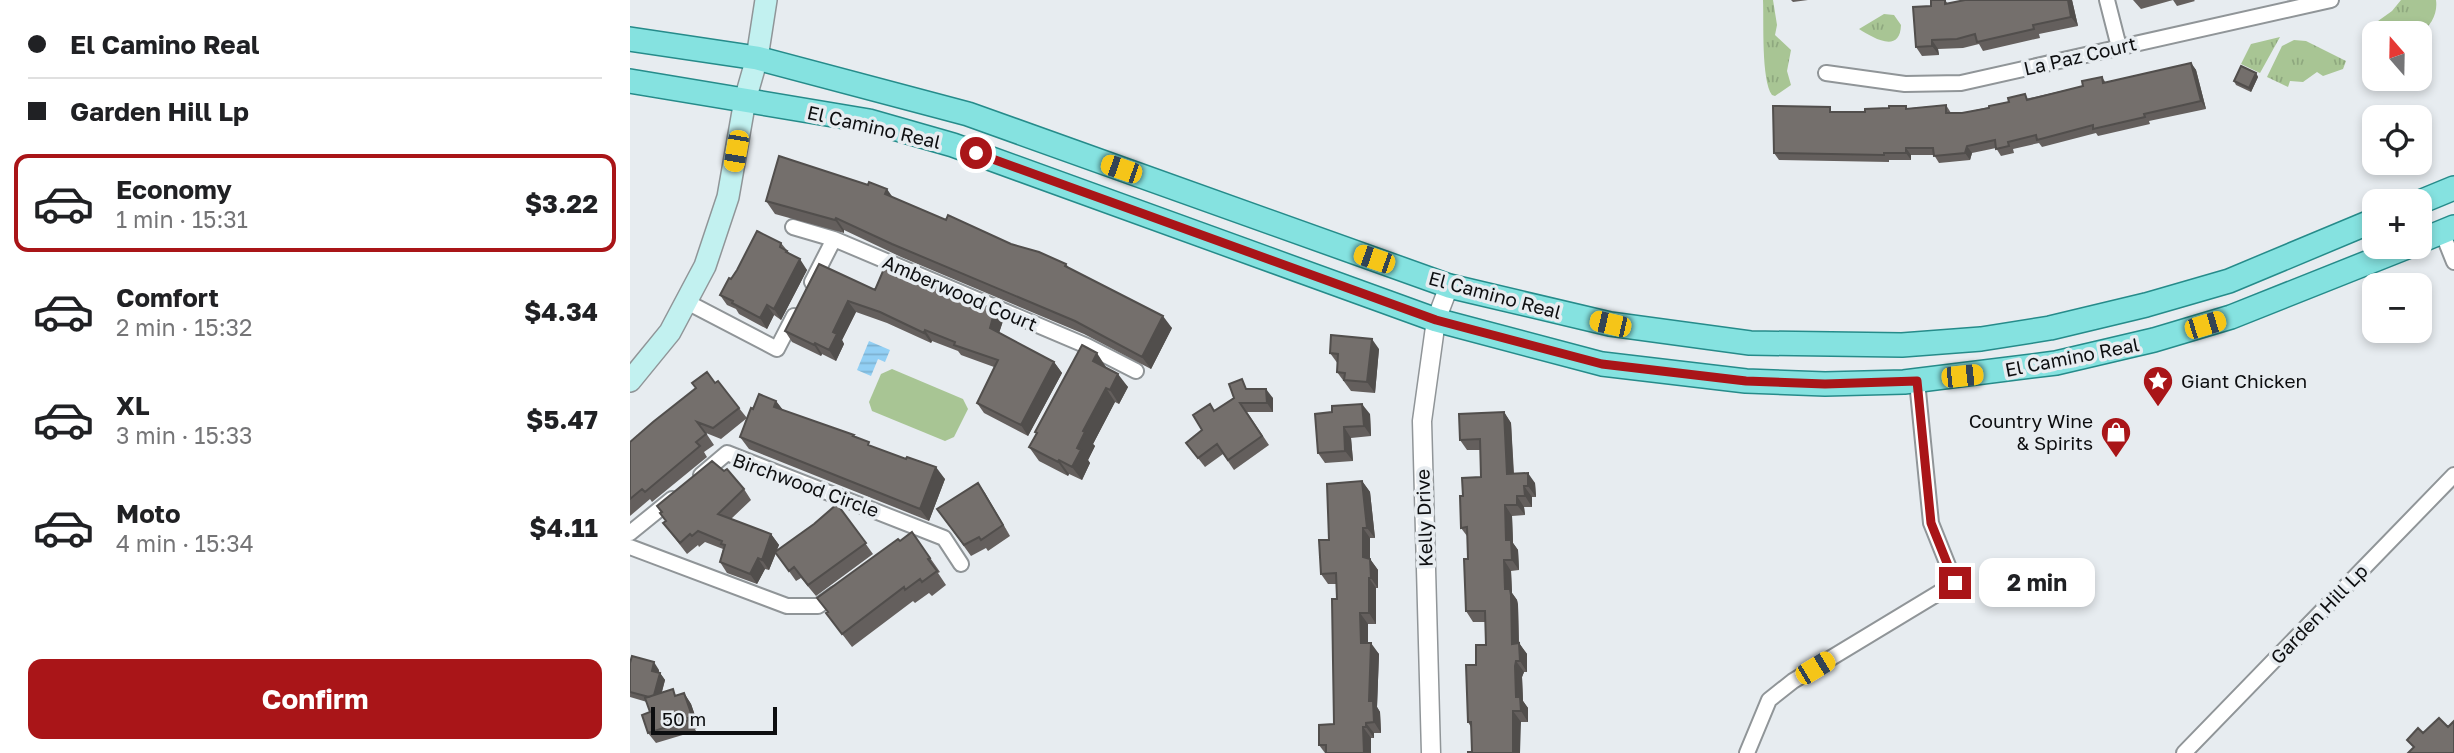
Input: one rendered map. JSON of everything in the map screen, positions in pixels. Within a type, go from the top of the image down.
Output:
[{"type":"main road","points":[[630,382],[670,332],[705,265],[728,197],[745,100],[757,58],[765,0]]},
{"type":"main road","name":"El Camino Real","points":[[630,39],[757,58],[968,114],[1450,286],[1610,324],[1750,343],[1902,345],[2050,328],[2146,305],[2229,281],[2362,225]]},
{"type":"main road","name":"El Camino Real","points":[[630,81],[869,121],[953,145],[1436,320],[1602,364],[1746,381],[1825,384],[1917,381],[2056,363],[2154,340],[2231,317],[2377,259]]},
{"type":"main road","points":[[2432,197],[2454,188]]},
{"type":"street","points":[[2107,0],[2119,47]]},
{"type":"street","name":"La Paz Court","points":[[1826,73],[1905,84],[1961,83],[2331,0]]},
{"type":"street","name":"Amberwood Court","points":[[793,227],[834,239],[1084,352],[1136,370]]},
{"type":"street","points":[[2448,230],[2454,261]]},
{"type":"street","points":[[687,302],[778,348],[834,239]]},
{"type":"street","name":"Kelly Drive","points":[[1431,753],[1422,421],[1436,320],[1450,286]]},
{"type":"street","points":[[1747,753],[1769,700],[1793,681],[1955,583],[1931,523],[1917,381]]},
{"type":"street","name":"Birchwood Circle","points":[[630,533],[727,453],[918,533],[944,538],[961,564]]},
{"type":"street","name":"Garden Hill Lp","points":[[2184,753],[2454,474]]},
{"type":"street","points":[[630,547],[787,606],[818,606],[849,583]]},
{"type":"green space","points":[[1763,0],[1773,0],[1777,25],[1775,35],[1791,50],[1787,71],[1791,85],[1775,96],[1768,87],[1766,77]]},
{"type":"green space","points":[[2401,0],[2436,0],[2432,21],[2378,21]]},
{"type":"green space","points":[[1884,14],[1894,15],[1901,25],[1899,34],[1891,42],[1859,29]]},
{"type":"green space","points":[[2280,37],[2260,73],[2241,64],[2251,44]]},
{"type":"green space","points":[[2294,40],[2306,41],[2346,61],[2343,69],[2323,76],[2317,72],[2303,82],[2290,81],[2288,87],[2267,77],[2282,46]]},
{"type":"green space","points":[[892,369],[963,399],[968,409],[954,437],[945,441],[872,411],[869,402],[881,374]]},
{"type":"water","points":[[869,341],[890,350],[885,362],[878,359],[871,376],[857,370]]},
{"type":"building","points":[[1931,0],[1945,0],[1945,4],[1965,0],[2068,0],[2071,17],[1977,42],[1975,34],[1957,39],[1932,40],[1932,46],[1916,47],[1913,7],[1931,6]]},
{"type":"building","points":[[2191,63],[2201,101],[2093,129],[2093,125],[2037,140],[2036,135],[2008,142],[2009,146],[1996,149],[1995,140],[1967,146],[1965,153],[1934,156],[1933,148],[1906,148],[1906,153],[1884,155],[1774,153],[1773,106],[1830,107],[1830,112],[1865,112],[1865,109],[1889,106],[1906,106],[1906,109],[1946,105],[1946,113],[1962,113],[2009,102],[2008,98],[2025,94],[2027,100],[2083,86],[2082,81],[2102,77],[2103,83]]},
{"type":"building","points":[[2241,66],[2256,73],[2249,88],[2234,81]]},
{"type":"building","points":[[779,156],[868,185],[869,182],[887,189],[885,194],[946,220],[948,215],[1011,244],[1039,252],[1163,316],[1142,357],[1075,321],[836,218],[835,220],[766,201]]},
{"type":"building","points":[[757,231],[781,243],[780,247],[800,259],[774,309],[767,305],[760,318],[720,295],[729,278],[731,279],[737,270]]},
{"type":"building","points":[[819,264],[875,290],[886,264],[995,310],[990,328],[1054,362],[1021,425],[977,403],[998,360],[954,345],[955,342],[925,330],[924,333],[880,312],[848,301],[833,332],[837,334],[829,350],[785,331]]},
{"type":"building","points":[[1331,335],[1372,339],[1367,382],[1344,380],[1345,373],[1337,372],[1338,354],[1330,353]]},
{"type":"building","points":[[1082,345],[1097,353],[1093,361],[1118,374],[1110,390],[1106,388],[1083,431],[1085,432],[1077,448],[1081,450],[1072,467],[1029,447]]},
{"type":"building","points":[[707,372],[715,383],[718,381],[739,408],[713,428],[697,422],[706,434],[696,442],[700,446],[645,492],[642,489],[630,499],[630,442],[696,388],[692,383]]},
{"type":"building","points":[[1242,379],[1246,389],[1266,389],[1267,403],[1240,403],[1262,436],[1228,460],[1217,444],[1198,458],[1186,443],[1202,430],[1193,415],[1210,404],[1214,411],[1234,398],[1229,384]]},
{"type":"building","points":[[759,394],[776,401],[774,407],[854,435],[869,442],[868,445],[936,467],[920,509],[740,437]]},
{"type":"building","points":[[1362,404],[1364,426],[1344,427],[1345,451],[1318,453],[1315,414],[1332,412],[1332,406]]},
{"type":"building","points":[[1504,412],[1507,474],[1528,473],[1528,486],[1524,486],[1525,496],[1517,496],[1517,505],[1505,505],[1506,540],[1511,540],[1512,560],[1504,560],[1505,589],[1510,589],[1511,595],[1512,644],[1519,643],[1520,661],[1516,661],[1515,666],[1516,697],[1520,697],[1521,711],[1513,711],[1513,753],[1468,753],[1472,752],[1466,665],[1476,665],[1476,645],[1486,645],[1485,611],[1466,611],[1464,559],[1468,559],[1467,527],[1461,528],[1460,496],[1463,496],[1462,478],[1481,477],[1480,439],[1460,440],[1459,414]]},
{"type":"building","points":[[712,461],[724,471],[727,469],[744,489],[718,514],[771,534],[762,560],[758,558],[750,574],[720,562],[725,545],[721,544],[722,541],[698,531],[680,543],[663,523],[666,521],[657,506]]},
{"type":"building","points":[[1362,481],[1367,528],[1363,528],[1363,557],[1370,559],[1371,578],[1369,613],[1360,613],[1361,643],[1371,643],[1369,701],[1373,701],[1374,722],[1366,723],[1366,727],[1363,727],[1364,753],[1326,753],[1326,745],[1319,745],[1319,725],[1334,724],[1332,599],[1337,599],[1336,573],[1321,574],[1319,540],[1329,540],[1327,484]]},
{"type":"building","points":[[978,483],[1003,525],[981,540],[979,537],[964,545],[937,509]]},
{"type":"building","points":[[837,504],[866,543],[808,585],[794,567],[789,571],[775,552]]},
{"type":"building","points":[[912,532],[937,571],[922,582],[920,579],[905,590],[904,587],[842,634],[817,598],[898,539],[900,541]]},
{"type":"building","points":[[632,656],[654,662],[652,671],[660,673],[654,695],[649,697],[630,692]]},
{"type":"building","points":[[673,689],[675,696],[684,693],[692,716],[689,720],[648,733],[642,715],[650,712],[645,698]]},
{"type":"building","points":[[2439,718],[2448,727],[2454,721],[2454,753],[2408,753],[2414,747],[2407,740],[2418,728],[2423,733]]},
{"type":"place","name":"Giant Chicken","points":[[2158,408]]},
{"type":"place","name":"Country Wine & Spirits","points":[[2116,459]]},
{"type":"route","points":[[976,153],[1436,320],[1602,364],[1746,381],[1825,384],[1917,381],[1931,523],[1955,583]]}]
